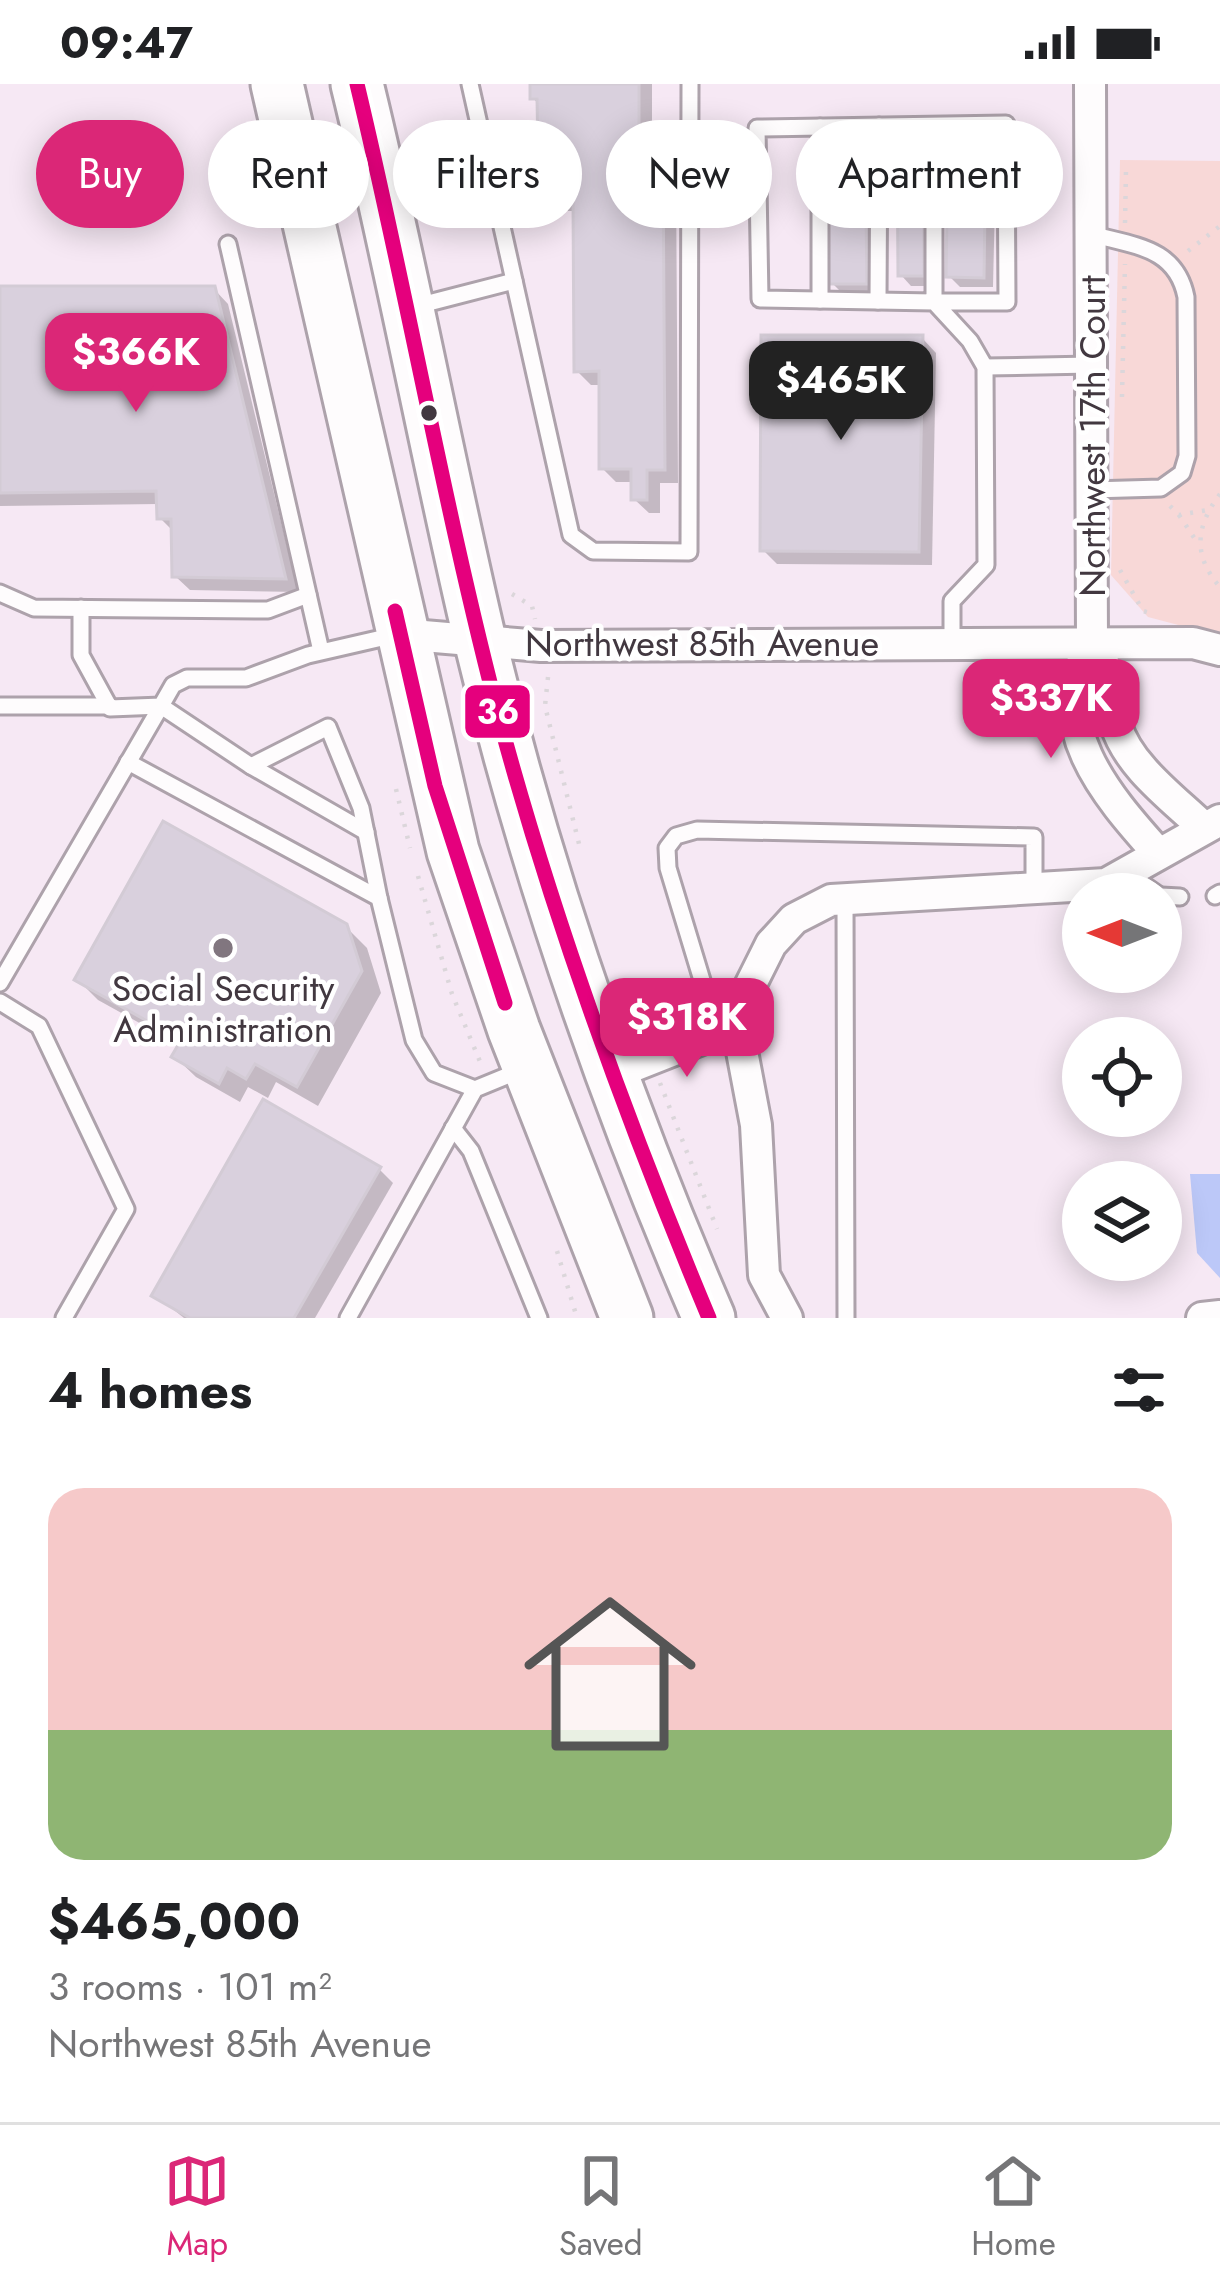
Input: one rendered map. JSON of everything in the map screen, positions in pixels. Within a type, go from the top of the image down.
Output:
[{"type":"highway","points":[[277,84],[453,851],[528,1067],[627,1318]]},
{"type":"highway","points":[[357,84],[480,640],[537,851],[613,1074],[710,1318]]},
{"type":"street","name":"Northwest 17th Court","points":[[1090,84],[1092,643]]},
{"type":"street","name":"Northwest 85th Avenue","points":[[400,634],[541,646],[1193,643],[1220,650]]},
{"type":"street","points":[[613,1074],[728,1029],[771,944],[794,920],[831,900],[1106,884],[1212,824],[1135,760],[1117,728],[1108,665],[1092,643],[1078,666],[1084,760],[1105,794],[1157,852]]},
{"type":"street","points":[[728,1029],[756,1125],[764,1275],[787,1318]]},
{"type":"street","points":[[1202,1318],[1220,1316]]},
{"type":"lane","points":[[470,84],[571,535],[593,551],[689,553],[690,84]]},
{"type":"lane","points":[[796,127],[757,128],[760,299],[1007,302],[1007,228]]},
{"type":"lane","points":[[820,228],[820,300]]},
{"type":"lane","points":[[878,228],[878,301]]},
{"type":"lane","points":[[934,228],[934,302],[970,341],[985,368],[986,565],[952,602],[952,643]]},
{"type":"lane","points":[[1091,234],[1174,262],[1186,296],[1187,456],[1182,473],[1160,488],[1091,490]]},
{"type":"lane","points":[[229,244],[321,651]]},
{"type":"lane","points":[[409,308],[514,281]]},
{"type":"lane","points":[[985,368],[1091,365]]},
{"type":"lane","points":[[0,592],[34,608],[268,610],[308,596]]},
{"type":"lane","points":[[81,608],[81,655],[110,706]]},
{"type":"lane","points":[[0,983],[173,685],[187,678],[245,678],[321,651],[400,634]]},
{"type":"lane","points":[[0,706],[161,706],[251,766],[366,832]]},
{"type":"lane","points":[[251,766],[328,727],[366,832],[414,1040],[434,1073],[475,1090]]},
{"type":"lane","points":[[128,762],[379,898]]},
{"type":"lane","points":[[728,1029],[668,868],[667,848],[676,836],[697,830],[1034,837],[1034,890]]},
{"type":"lane","points":[[845,899],[846,1318]]},
{"type":"lane","points":[[0,1002],[39,1026],[126,1209],[64,1318]]},
{"type":"lane","points":[[348,1318],[475,1090],[528,1067]]},
{"type":"lane","points":[[453,1128],[471,1151],[539,1318]]},
{"type":"path","points":[[1122,400],[1126,170]]},
{"type":"path","points":[[1174,262],[1220,226]]},
{"type":"path","points":[[1160,488],[1220,587]]},
{"type":"path","points":[[1198,545],[1208,510],[1220,494]]},
{"type":"path","points":[[1179,515],[1208,510]]},
{"type":"path","points":[[1119,568],[1142,611],[1162,616]]},
{"type":"shaded area","points":[[1120,160],[1220,161],[1220,636],[1148,617],[1111,575]]},
{"type":"water","points":[[1190,1174],[1220,1174],[1220,1278],[1197,1253]]},
{"type":"building","points":[[530,84],[639,84],[639,120],[606,120],[606,228],[663,228],[665,470],[647,470],[647,500],[631,500],[631,469],[599,469],[599,371],[574,372],[573,228],[582,228],[582,120],[537,120],[537,99],[530,99]]},
{"type":"building","points":[[829,228],[866,228],[867,284],[829,284]]},
{"type":"building","points":[[898,228],[924,228],[924,276],[898,276]]},
{"type":"building","points":[[947,228],[985,228],[984,278],[946,277]]},
{"type":"building","points":[[0,286],[215,286],[286,579],[172,577],[171,519],[157,519],[156,491],[0,493]]},
{"type":"building","points":[[761,335],[923,335],[919,552],[760,551]]},
{"type":"building","name":"Social Security Administration","points":[[163,821],[347,924],[362,971],[297,1087],[255,1064],[246,1079],[227,1068],[219,1084],[171,1057],[181,1040],[74,980]]},
{"type":"building","points":[[263,1099],[381,1167],[294,1318],[190,1318],[151,1296]]},
{"type":"transit line","name":"36","points":[[357,84],[462,565],[522,801],[595,1025],[709,1318]]},
{"type":"transit line","name":"36","points":[[395,611],[435,786],[505,1003]]},
{"type":"place","name":"Social Security Administration","points":[[223,948]]}]
